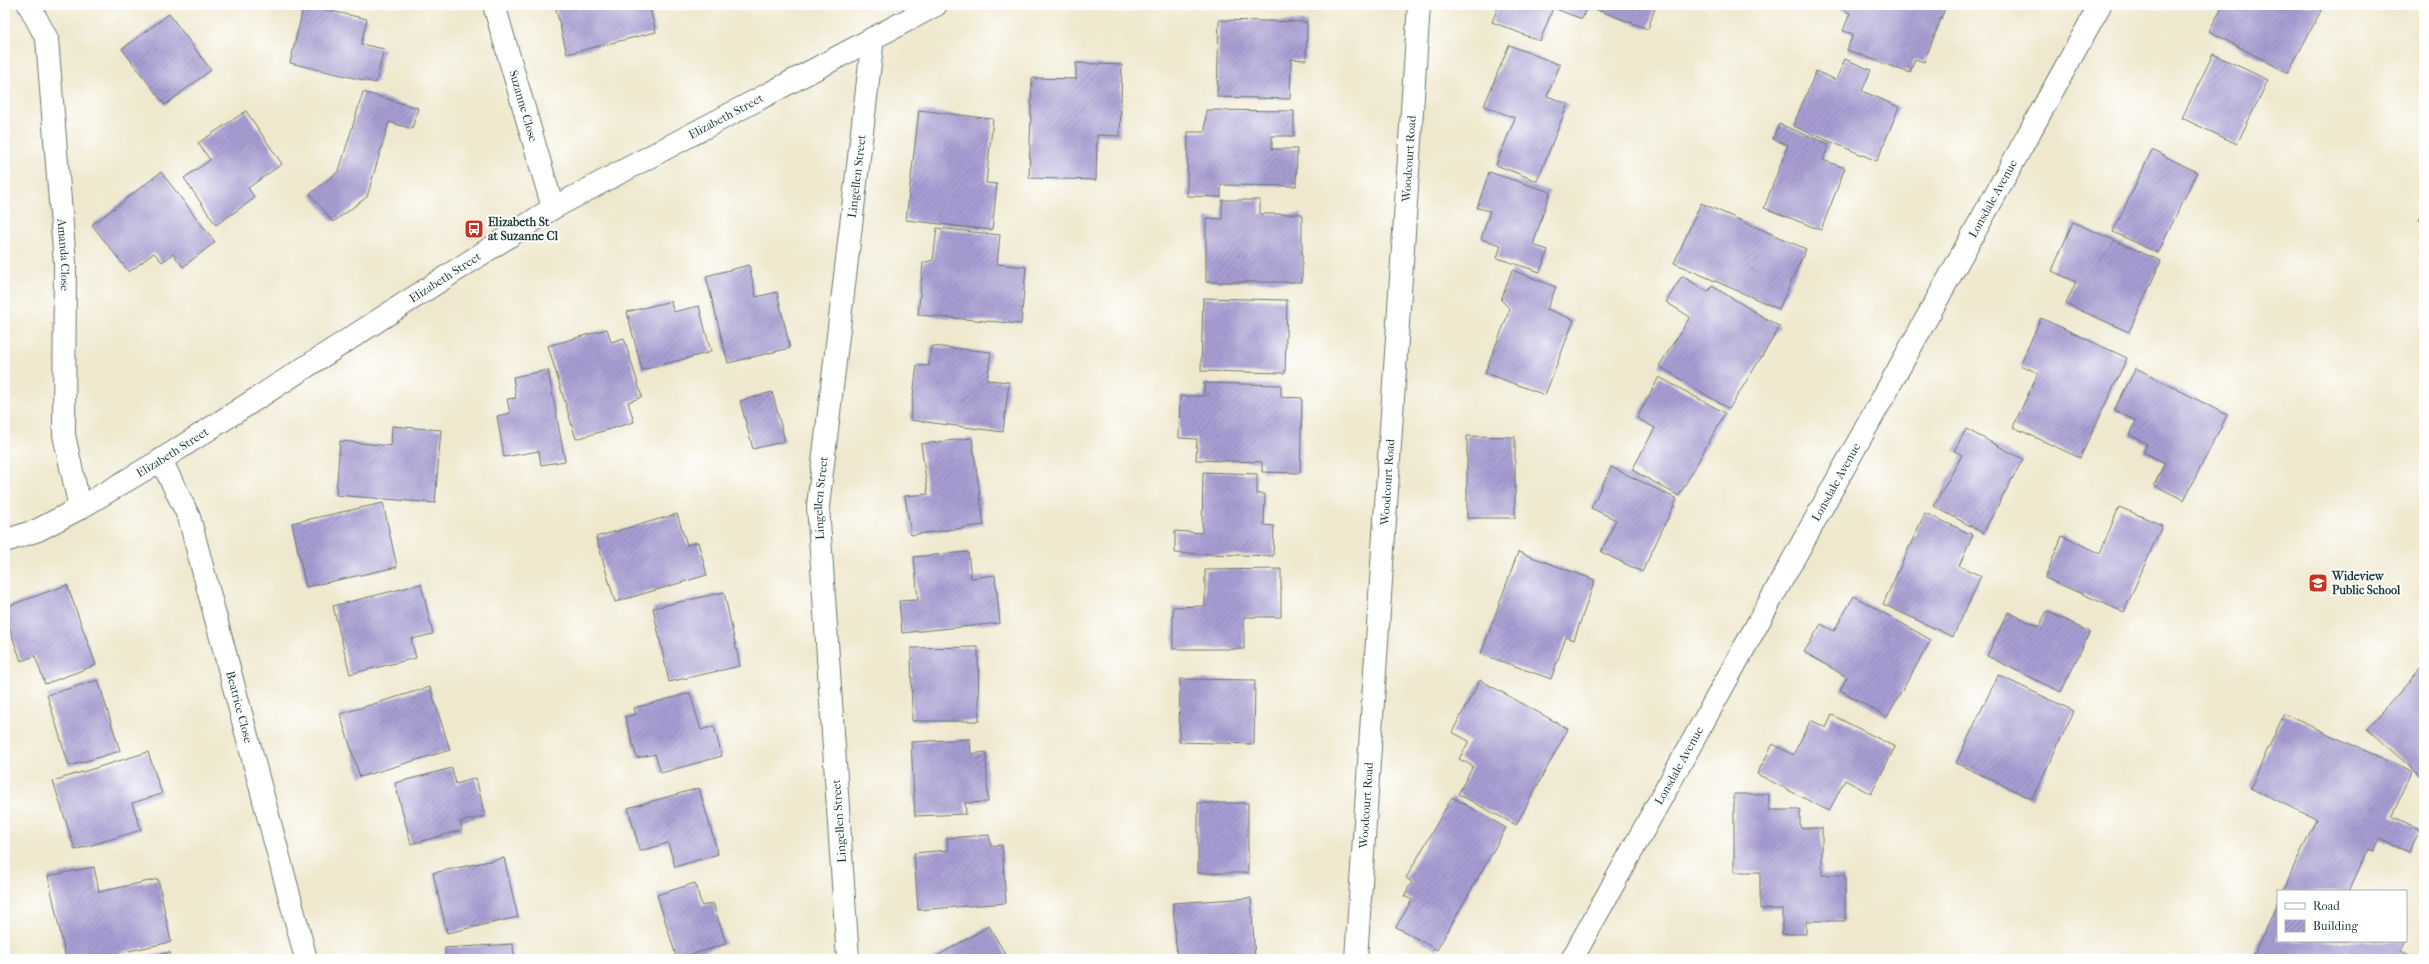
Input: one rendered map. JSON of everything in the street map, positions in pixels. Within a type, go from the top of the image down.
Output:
[{"type":"street","name":"Amanda Close","points":[[29,5],[48,39],[65,263],[64,435],[80,508]]},
{"type":"street","name":"Suzanne Close","points":[[494,5],[553,208]]},
{"type":"street","name":"Elizabeth Street","points":[[5,541],[38,530],[80,508],[160,460],[553,208],[936,5]]},
{"type":"street","name":"Woodcourt Road","points":[[1356,959],[1419,5]]},
{"type":"street","name":"Lonsdale Avenue","points":[[1572,959],[2100,5]]},
{"type":"street","name":"Lingellen Street","points":[[848,959],[818,506],[873,38]]},
{"type":"street","name":"Beatrice Close","points":[[160,460],[189,517],[306,959]]},
{"type":"building","points":[[304,5],[367,19],[361,44],[384,49],[376,83],[290,63]]},
{"type":"building","points":[[555,5],[649,5],[656,32],[567,54]]},
{"type":"building","points":[[1499,5],[1588,5],[1582,19],[1553,8],[1540,41],[1492,22]]},
{"type":"building","points":[[1596,5],[1656,5],[1648,29],[1595,9]]},
{"type":"building","points":[[1843,5],[1946,6],[1924,62],[1915,59],[1910,73],[1847,50],[1853,34],[1843,31],[1850,13],[1841,9]]},
{"type":"building","points":[[2223,5],[2324,5],[2288,73],[2209,31]]},
{"type":"building","points":[[169,14],[211,70],[165,105],[122,49]]},
{"type":"building","points":[[1219,20],[1307,22],[1306,60],[1291,59],[1290,99],[1217,97]]},
{"type":"building","points":[[1509,45],[1560,65],[1547,96],[1568,104],[1537,181],[1496,165],[1515,118],[1484,106]]},
{"type":"building","points":[[2213,54],[2268,80],[2237,144],[2182,118]]},
{"type":"building","points":[[1845,59],[1871,70],[1862,91],[1899,107],[1877,161],[1793,126],[1816,71],[1836,80]]},
{"type":"building","points":[[1076,63],[1122,65],[1120,136],[1097,135],[1096,180],[1029,178],[1032,78],[1076,79]]},
{"type":"building","points":[[363,92],[418,108],[412,129],[389,122],[367,197],[333,222],[310,194],[339,171]]},
{"type":"building","points":[[919,110],[993,119],[986,183],[997,184],[992,230],[906,220]]},
{"type":"building","points":[[1206,110],[1294,111],[1294,136],[1272,136],[1272,149],[1297,149],[1296,186],[1221,185],[1221,197],[1187,196],[1188,132],[1205,132]]},
{"type":"building","points":[[246,111],[282,164],[248,188],[255,198],[216,225],[184,178],[210,160],[198,143]]},
{"type":"building","points":[[1779,124],[1829,144],[1823,160],[1845,168],[1821,230],[1764,208],[1788,145],[1773,139]]},
{"type":"building","points":[[2152,150],[2197,172],[2158,253],[2113,232]]},
{"type":"building","points":[[161,172],[215,242],[183,267],[173,254],[162,262],[154,253],[129,272],[92,225]]},
{"type":"building","points":[[1489,172],[1550,192],[1533,245],[1548,250],[1540,272],[1497,258],[1501,245],[1481,239],[1490,211],[1477,208]]},
{"type":"building","points":[[1222,200],[1260,200],[1260,214],[1302,214],[1302,282],[1206,282],[1206,218],[1222,219]]},
{"type":"building","points":[[1701,203],[1806,249],[1779,309],[1674,263]]},
{"type":"building","points":[[2424,209],[2424,222],[2419,220]]},
{"type":"building","points":[[2073,222],[2161,261],[2129,332],[2066,304],[2076,282],[2052,271]]},
{"type":"building","points":[[937,228],[1000,235],[997,264],[1026,267],[1021,324],[918,315],[923,263],[933,260]]},
{"type":"building","points":[[749,265],[756,297],[777,292],[790,348],[728,363],[706,276]]},
{"type":"building","points":[[1512,270],[1556,287],[1547,309],[1574,320],[1545,395],[1485,373],[1510,309],[1501,300]]},
{"type":"building","points":[[1682,276],[1708,292],[1712,286],[1780,327],[1729,409],[1659,366],[1690,317],[1666,302]]},
{"type":"building","points":[[1203,298],[1287,300],[1285,373],[1201,371]]},
{"type":"building","points":[[671,301],[673,312],[699,306],[711,352],[642,370],[627,312]]},
{"type":"building","points":[[2041,318],[2127,358],[2080,458],[2013,427],[2038,373],[2020,365]]},
{"type":"building","points":[[607,329],[611,342],[624,338],[642,397],[628,402],[634,422],[576,439],[548,346]]},
{"type":"building","points":[[931,346],[991,352],[987,380],[1009,382],[1003,432],[910,420],[917,365],[929,366]]},
{"type":"building","points":[[2136,368],[2227,415],[2184,500],[2154,485],[2165,463],[2143,452],[2147,444],[2130,435],[2136,421],[2114,410]]},
{"type":"building","points":[[548,370],[565,461],[541,465],[539,451],[504,457],[497,416],[510,413],[507,399],[516,398],[513,377]]},
{"type":"building","points":[[1659,377],[1725,413],[1679,496],[1632,470],[1655,428],[1637,418]]},
{"type":"building","points":[[1204,383],[1281,385],[1281,397],[1302,398],[1300,473],[1262,472],[1262,462],[1196,460],[1197,439],[1179,438],[1180,396],[1204,396]]},
{"type":"building","points":[[772,392],[785,441],[753,449],[740,401]]},
{"type":"building","points":[[392,426],[441,430],[435,503],[336,495],[340,441],[391,446]]},
{"type":"building","points":[[1966,429],[2023,459],[1983,533],[1934,506],[1962,455],[1954,451]]},
{"type":"building","points":[[1467,436],[1515,437],[1515,518],[1467,518]]},
{"type":"building","points":[[972,438],[984,525],[911,535],[905,496],[928,494],[921,444]]},
{"type":"building","points":[[1611,467],[1677,499],[1642,572],[1601,552],[1616,520],[1591,508]]},
{"type":"building","points":[[1203,472],[1257,474],[1257,494],[1265,494],[1264,525],[1274,526],[1273,556],[1175,553],[1175,531],[1202,533]]},
{"type":"building","points":[[383,503],[397,567],[306,587],[292,523]]},
{"type":"building","points":[[2119,507],[2162,525],[2124,612],[2045,578],[2062,536],[2100,553]]},
{"type":"building","points":[[1925,513],[1973,535],[1959,566],[1981,576],[1953,637],[1883,604]]},
{"type":"building","points":[[677,514],[687,545],[698,542],[707,575],[615,602],[596,537]]},
{"type":"building","points":[[968,552],[971,578],[995,575],[1000,623],[902,633],[899,601],[918,600],[914,557]]},
{"type":"building","points":[[1518,552],[1595,580],[1574,640],[1566,637],[1551,679],[1481,654]]},
{"type":"building","points":[[1281,569],[1281,617],[1244,617],[1244,649],[1173,649],[1173,607],[1205,606],[1205,570]]},
{"type":"building","points":[[421,584],[433,634],[411,639],[416,658],[350,674],[333,606]]},
{"type":"building","points":[[67,585],[96,665],[45,684],[35,656],[21,661],[5,616],[5,607]]},
{"type":"building","points":[[724,592],[740,666],[669,682],[653,608]]},
{"type":"building","points":[[1854,596],[1931,640],[1887,717],[1840,690],[1847,677],[1804,652],[1821,624],[1834,631]]},
{"type":"building","points":[[2047,611],[2090,632],[2061,692],[1987,656],[2008,612],[2039,627]]},
{"type":"building","points":[[978,647],[979,721],[912,721],[911,648]]},
{"type":"building","points":[[2422,667],[2424,669],[2424,779],[2367,729]]},
{"type":"building","points":[[1998,675],[2074,711],[2032,799],[1956,763]]},
{"type":"building","points":[[1180,679],[1255,680],[1254,744],[1179,742]]},
{"type":"building","points":[[98,680],[120,751],[69,766],[47,695]]},
{"type":"building","points":[[1480,680],[1568,729],[1516,825],[1458,794],[1473,766],[1459,759],[1469,741],[1452,732]]},
{"type":"building","points":[[430,687],[450,750],[360,777],[340,714]]},
{"type":"building","points":[[690,693],[701,730],[714,726],[722,756],[661,773],[655,754],[637,758],[625,717],[636,714],[634,708]]},
{"type":"building","points":[[2284,714],[2412,772],[2392,816],[2419,829],[2409,852],[2380,839],[2374,851],[2368,849],[2349,890],[2283,890],[2316,819],[2250,788]]},
{"type":"building","points":[[1832,715],[1895,747],[1871,794],[1845,780],[1829,811],[1757,774],[1773,744],[1793,755],[1811,720],[1826,728]]},
{"type":"building","points":[[970,739],[971,754],[986,752],[988,802],[965,803],[966,814],[915,816],[911,742]]},
{"type":"building","points":[[148,752],[162,794],[132,803],[141,830],[75,850],[53,781]]},
{"type":"building","points":[[452,768],[456,784],[476,778],[485,816],[460,822],[462,830],[411,844],[395,783]]},
{"type":"building","points":[[699,788],[718,854],[675,867],[668,843],[640,851],[628,808]]},
{"type":"building","points":[[1734,794],[1769,794],[1769,810],[1800,810],[1800,828],[1822,828],[1822,875],[1845,875],[1845,921],[1806,921],[1806,934],[1782,934],[1782,909],[1760,909],[1760,872],[1734,872]]},
{"type":"building","points":[[1452,797],[1506,828],[1437,950],[1396,927],[1412,900],[1404,896],[1412,882],[1406,878]]},
{"type":"building","points":[[1198,803],[1248,803],[1248,873],[1198,873]]},
{"type":"building","points":[[989,835],[991,846],[1002,845],[1006,903],[918,910],[914,853],[948,850],[947,838]]},
{"type":"building","points":[[504,858],[518,917],[447,933],[433,873]]},
{"type":"building","points":[[94,867],[99,892],[158,879],[171,942],[91,959],[66,959],[48,876]]},
{"type":"building","points":[[695,883],[702,906],[713,903],[726,944],[677,959],[657,895]]},
{"type":"building","points":[[1251,898],[1255,959],[1177,959],[1173,903]]},
{"type":"building","points":[[2277,904],[2277,942],[2404,942],[2400,951],[2417,959],[2252,959]]},
{"type":"building","points":[[989,926],[1008,959],[932,959]]},
{"type":"building","points":[[513,944],[514,959],[445,959],[445,948]]},
{"type":"building","points":[[170,952],[171,959],[139,959],[139,958]]},
{"type":"place","name":"Elizabeth St at Suzanne Cl","points":[[474,229]]},
{"type":"place","name":"Wideview Public School","points":[[2318,583]]}]
